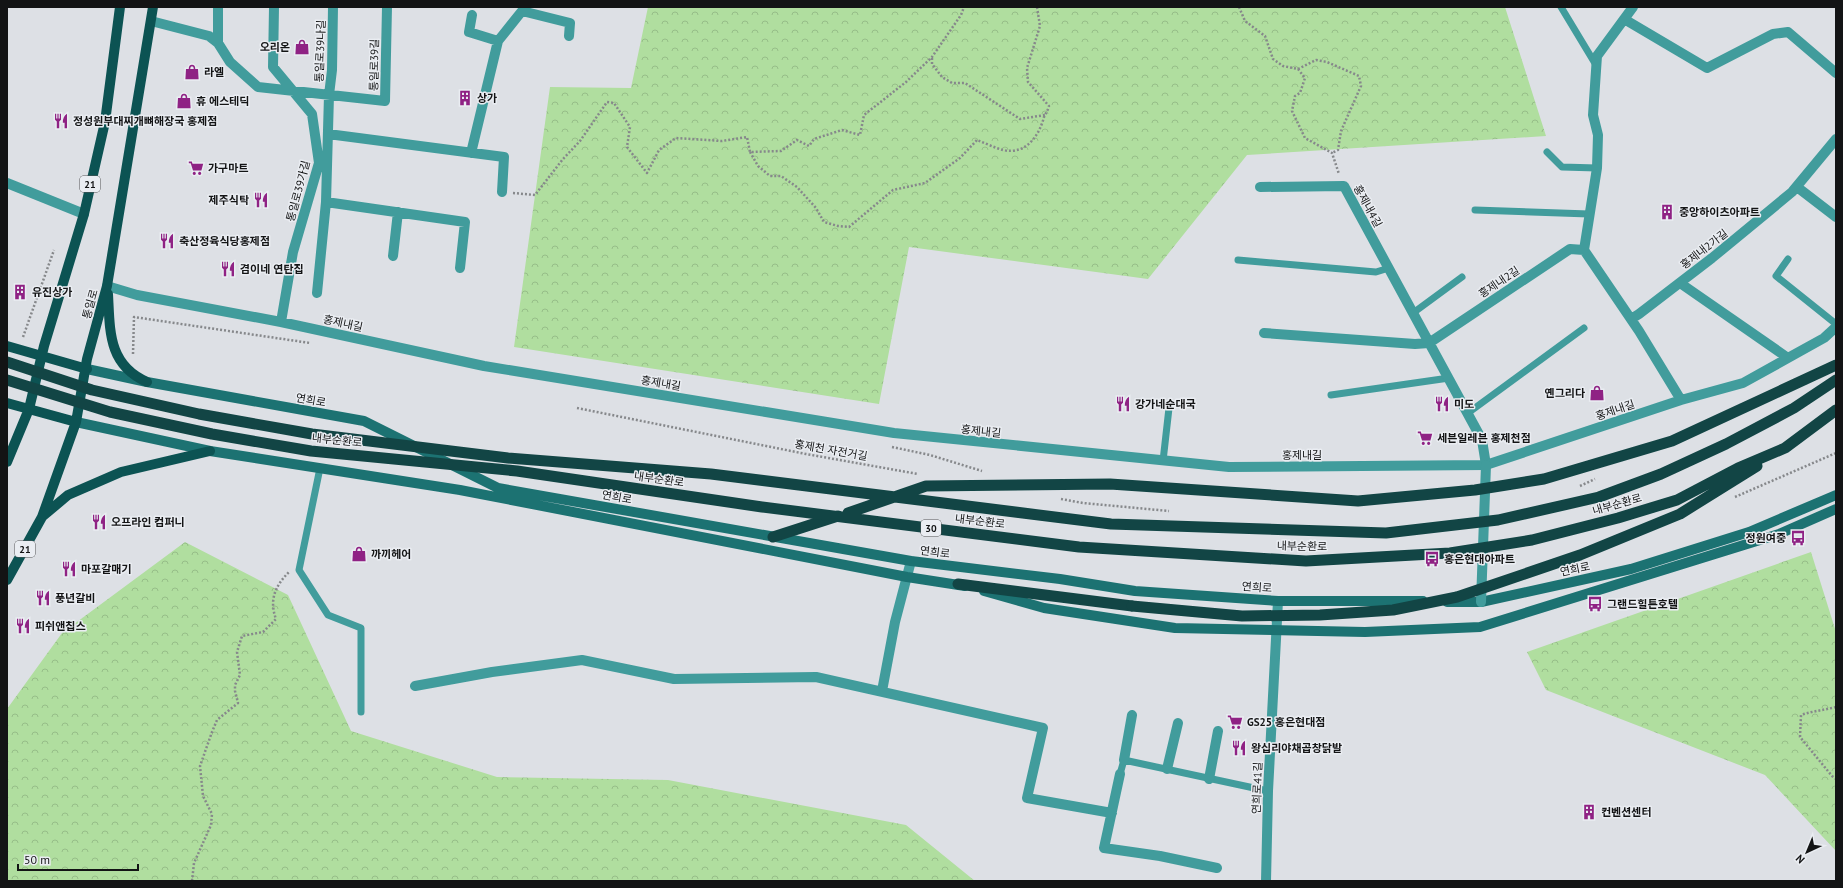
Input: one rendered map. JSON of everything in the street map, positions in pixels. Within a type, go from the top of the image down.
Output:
[{"type":"highway","name":"내부순환로","points":[[7,362],[92,390],[199,414],[312,434],[508,458],[711,474],[1111,524],[1386,533],[1498,520],[1599,497],[1661,474],[1726,444],[1794,408],[1836,380]]},
{"type":"highway","points":[[774,537],[926,486],[1110,484],[1358,502],[1475,490],[1544,479],[1672,441],[1836,365]]},
{"type":"highway","name":"내부순환로","points":[[7,380],[110,412],[212,434],[311,451],[517,471],[762,507],[1079,547],[1306,561],[1450,553],[1532,540],[1618,518],[1677,500],[1738,468],[1786,448],[1836,410]]},
{"type":"highway","points":[[958,584],[1132,606],[1242,616],[1320,615],[1393,610],[1457,597],[1580,555],[1680,514],[1786,448]]},
{"type":"main road","name":"21","points":[[7,462],[29,408],[41,357],[84,214],[105,122],[120,7]]},
{"type":"main road","name":"통일로","points":[[7,580],[42,517],[76,422],[88,359],[107,286],[153,7]]},
{"type":"main road","points":[[107,286],[114,350],[122,364],[129,372],[147,382]]},
{"type":"main road","name":"연희로","points":[[7,346],[87,369],[147,382],[364,421],[498,488],[911,561],[1060,579],[1135,591],[1278,601],[1481,602],[1638,567],[1749,532],[1836,495]]},
{"type":"main road","points":[[7,403],[76,422],[210,451],[460,490],[907,577],[958,584],[1044,608],[1175,628],[1365,632],[1480,627],[1780,534],[1836,509]]},
{"type":"main road","points":[[42,517],[68,495],[121,472],[210,451]]},
{"type":"street","points":[[218,7],[218,43]]},
{"type":"street","points":[[274,7],[273,67],[312,114],[329,119]]},
{"type":"street","name":"통일로39나길","points":[[316,293],[326,202],[329,95],[332,70],[333,7]]},
{"type":"street","name":"통일로39길","points":[[291,89],[303,93],[385,101],[387,7]]},
{"type":"street","points":[[1633,7],[1598,56],[1593,115],[1598,135],[1596,168],[1584,250],[1631,319],[1681,400]]},
{"type":"street","points":[[470,153],[498,41],[522,9],[570,23],[570,36]]},
{"type":"street","points":[[472,15],[470,32],[498,41]]},
{"type":"street","points":[[1624,19],[1707,68],[1773,34],[1788,32],[1836,73]]},
{"type":"street","points":[[151,21],[209,36],[218,43],[230,62],[258,87],[291,89]]},
{"type":"street","name":"통일로39가길","points":[[281,322],[293,252],[320,163],[312,114]]},
{"type":"street","points":[[328,134],[504,157],[502,192]]},
{"type":"street","name":"홍제내2가길","points":[[1631,319],[1640,314],[1680,283],[1792,192],[1836,138]]},
{"type":"street","points":[[7,183],[84,214]]},
{"type":"street","name":"홍제내4길","points":[[1260,188],[1344,186],[1468,413],[1482,440],[1486,465],[1481,602]]},
{"type":"street","points":[[1797,186],[1836,216]]},
{"type":"street","points":[[326,202],[465,222],[460,268]]},
{"type":"street","points":[[393,256],[398,212]]},
{"type":"street","name":"홍제내2길","points":[[1429,343],[1570,249],[1584,250]]},
{"type":"street","points":[[1680,283],[1788,358]]},
{"type":"street","name":"홍제내길","points":[[107,286],[137,296],[281,322],[484,366],[894,433],[1229,467],[1486,465],[1681,400],[1743,383],[1824,338],[1836,327]]},
{"type":"street","points":[[1264,333],[1415,344],[1429,343]]},
{"type":"street","points":[[882,691],[895,622],[911,561]]},
{"type":"street","name":"연희로41길","points":[[1266,881],[1268,791],[1278,601]]},
{"type":"street","points":[[415,686],[492,672],[582,660],[674,679],[816,676],[1043,728],[1027,798],[1112,813]]},
{"type":"street","points":[[1124,760],[1132,715]]},
{"type":"street","points":[[1167,769],[1178,724]]},
{"type":"street","points":[[1209,779],[1218,731]]},
{"type":"street","points":[[1120,774],[1104,848],[1160,856],[1217,868]]},
{"type":"lane","points":[[1561,7],[1597,68]]},
{"type":"lane","points":[[1547,152],[1562,167],[1596,168]]},
{"type":"lane","points":[[1475,210],[1589,214]]},
{"type":"lane","points":[[1788,259],[1776,276],[1836,324]]},
{"type":"lane","points":[[1238,260],[1376,272],[1389,268]]},
{"type":"lane","points":[[1413,313],[1462,277]]},
{"type":"lane","points":[[1468,413],[1584,328]]},
{"type":"lane","points":[[1331,395],[1448,378]]},
{"type":"lane","points":[[1163,461],[1169,408]]},
{"type":"lane","points":[[320,468],[299,570],[328,615],[361,628],[361,712]]},
{"type":"lane","points":[[1120,774],[1124,760],[1268,791]]},
{"type":"path","points":[[750,152],[781,151],[797,140],[809,146],[814,139],[842,130],[860,135],[864,115],[906,82],[932,57],[962,15],[964,7]]},
{"type":"path","points":[[502,192],[535,195],[563,159],[580,141],[607,102],[614,102],[630,127],[627,147],[647,173],[659,150],[676,138],[722,141],[746,137],[750,152],[758,166],[770,176],[781,176],[797,187],[816,208],[824,222],[849,227],[893,190],[925,183],[960,158],[977,140],[1003,150],[1015,151],[1024,149],[1030,144],[1043,124],[1049,106],[1028,82],[1028,68],[1040,26],[1037,7]]},
{"type":"path","points":[[1239,7],[1245,21],[1265,36],[1273,59],[1283,66],[1298,69],[1306,78],[1300,93],[1295,96],[1292,111],[1305,138],[1332,153],[1344,186]]},
{"type":"path","points":[[932,57],[932,64],[942,78],[952,83],[965,83],[1020,119],[1045,115]]},
{"type":"path","points":[[1298,69],[1316,60],[1327,62],[1359,76],[1361,86],[1341,131],[1338,150],[1332,153]]},
{"type":"path","points":[[22,339],[54,250]]},
{"type":"path","points":[[133,356],[134,317]]},
{"type":"path","name":"홍제천 자전거길","points":[[577,408],[806,454],[922,474]]},
{"type":"path","points":[[1060,499],[1083,503]]},
{"type":"path","points":[[192,881],[194,863],[211,825],[212,814],[203,796],[200,766],[217,720],[238,703],[235,685],[240,675],[237,652],[242,636],[263,632],[276,619],[272,607],[278,583],[300,560]]},
{"type":"path","points":[[1836,707],[1820,711],[1813,710],[1801,715],[1800,737],[1832,776],[1836,778]]},
{"type":"green space","points":[[648,7],[1505,7],[1546,136],[1247,155],[1148,279],[909,247],[879,404],[514,347],[550,87],[631,88]]},
{"type":"green space","points":[[185,542],[288,595],[351,731],[497,777],[668,780],[906,825],[975,881],[7,881],[7,709],[62,633]]},
{"type":"green space","points":[[1811,552],[1836,632],[1836,851],[1765,775],[1546,690],[1527,652]]},
{"type":"pier","points":[[1836,369],[1836,424],[1677,509],[1653,518],[1652,515],[1606,532],[1489,552],[1316,557],[556,484],[554,482],[561,451],[563,450],[1038,508],[1318,535],[1488,513],[1612,482],[1729,433],[1803,393]]},
{"type":"place","name":"오리온","points":[[302,47]]},
{"type":"place","name":"라엘","points":[[192,72]]},
{"type":"place","name":"상가","points":[[465,98]]},
{"type":"place","name":"휴 에스테딕","points":[[184,101]]},
{"type":"place","name":"정성원부대찌개뼈해장국 홍제점","points":[[61,121]]},
{"type":"place","name":"가구마트","points":[[196,168]]},
{"type":"place","name":"제주식탁","points":[[261,200]]},
{"type":"place","name":"중앙하이츠아파트","points":[[1667,212]]},
{"type":"place","name":"축산정육식당홍제점","points":[[167,241]]},
{"type":"place","name":"겸이네 연탄집","points":[[228,269]]},
{"type":"place","name":"유진상가","points":[[20,292]]},
{"type":"place","name":"옌그리다","points":[[1597,393]]},
{"type":"place","name":"강가네순대국","points":[[1123,404]]},
{"type":"place","name":"미도","points":[[1442,404]]},
{"type":"place","name":"세븐일레븐 홍제천점","points":[[1425,438]]},
{"type":"place","name":"오프라인 컴퍼니","points":[[99,522]]},
{"type":"place","name":"정원여중","points":[[1798,538]]},
{"type":"place","name":"까끼헤어","points":[[359,554]]},
{"type":"place","name":"홍은현대아파트","points":[[1432,559]]},
{"type":"place","name":"마포갈매기","points":[[69,569]]},
{"type":"place","name":"풍년갈비","points":[[43,598]]},
{"type":"place","name":"그랜드힐튼호텔","points":[[1595,604]]},
{"type":"place","name":"피쉬앤칩스","points":[[23,626]]},
{"type":"place","name":"GS25 홍은현대점","points":[[1235,722]]},
{"type":"place","name":"왕십리야채곱창닭발","points":[[1239,748]]},
{"type":"place","name":"컨벤션센터","points":[[1589,812]]}]
